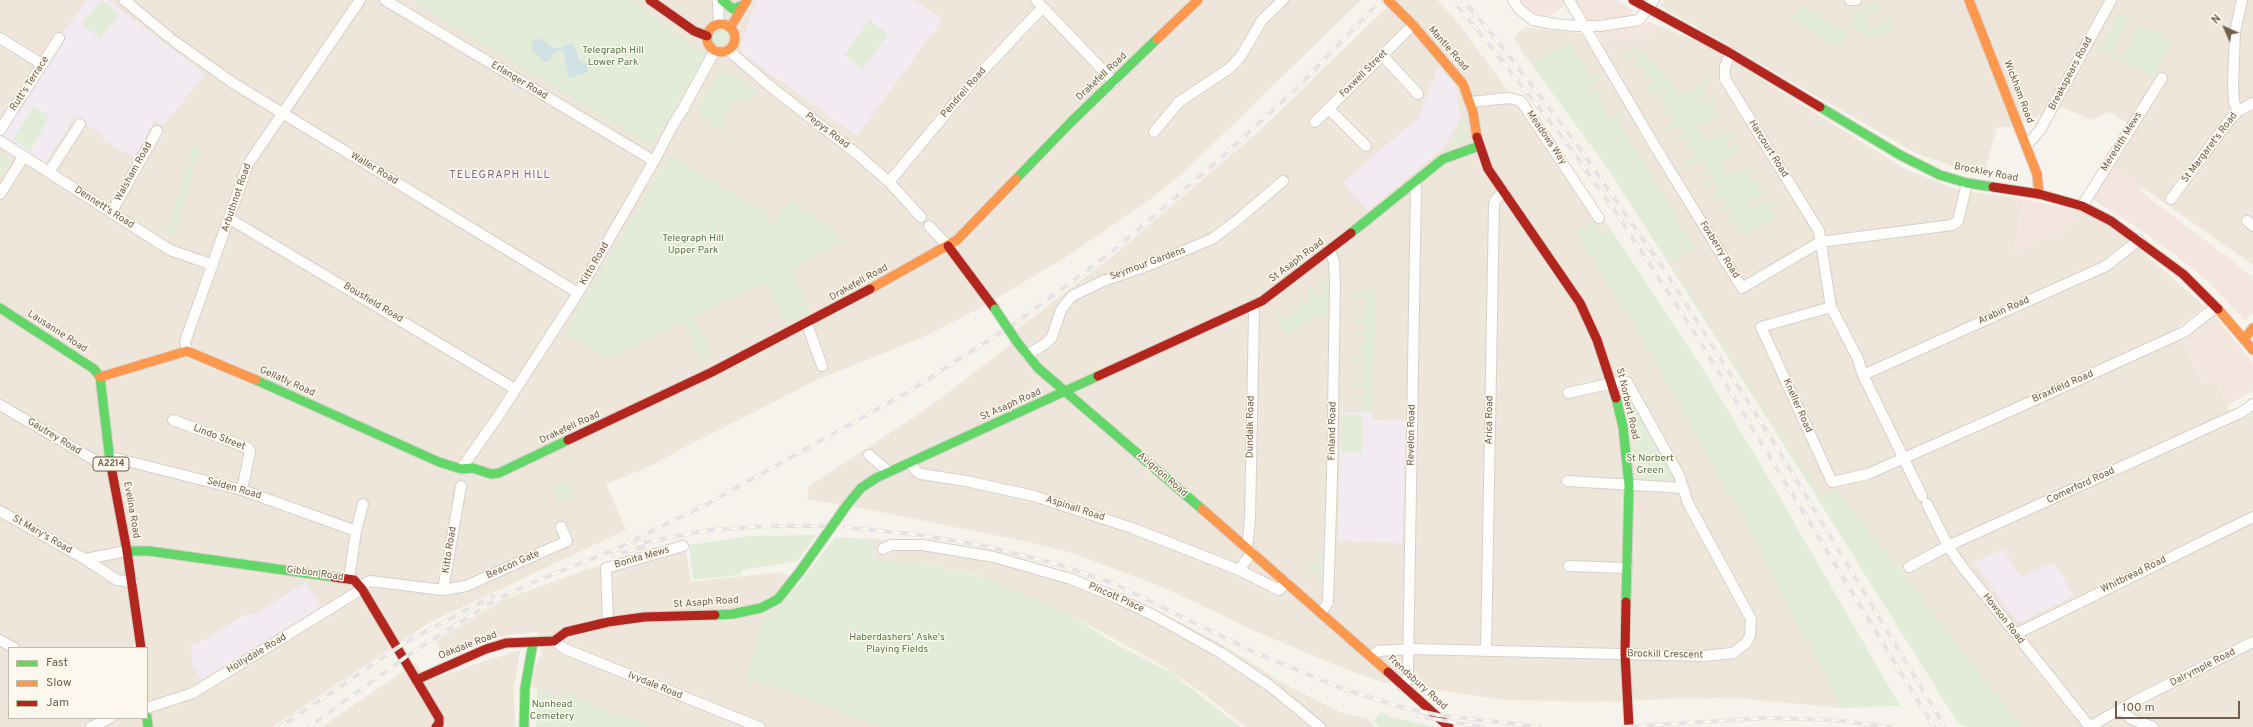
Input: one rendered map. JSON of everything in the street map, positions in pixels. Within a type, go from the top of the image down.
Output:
[{"type":"street","name":"Waller Road","points":[[124,0],[207,66],[281,113],[578,293]]},
{"type":"street","name":"Arbuthnot Road","points":[[187,351],[185,342],[230,219],[248,164],[281,113],[360,0]]},
{"type":"street","name":"Erlanger Road","points":[[385,0],[654,161]]},
{"type":"street","points":[[650,0],[694,31],[707,36]]},
{"type":"street","points":[[718,0],[719,25]]},
{"type":"street","points":[[722,0],[733,9],[745,2]]},
{"type":"street","name":"Drakefell Road","points":[[461,469],[473,468],[491,474],[499,473],[712,372],[807,324],[948,246],[957,240],[1028,165],[1198,0]]},
{"type":"street","points":[[1154,132],[1179,102],[1230,68],[1241,56],[1262,20],[1283,0]]},
{"type":"street","name":"Mantle Road","points":[[1388,0],[1413,26],[1463,84],[1470,102],[1479,146]]},
{"type":"street","points":[[1513,0],[1519,9],[1536,20],[1554,24],[1584,26],[1600,26],[1639,20],[1654,0]]},
{"type":"street","name":"Foxberry Road","points":[[1569,0],[1742,288],[1820,242],[1952,225],[1958,221],[1967,183]]},
{"type":"street","name":"Brockley Road","points":[[1633,0],[1730,54],[1900,155],[1940,175],[1967,183],[2039,194],[2082,206],[2139,240],[2183,274],[2216,307],[2253,350]]},
{"type":"street","points":[[1850,0],[1856,0]]},
{"type":"street","name":"Wickham Road","points":[[1969,0],[2027,145],[2037,174],[2039,194]]},
{"type":"street","name":"Breakspears Road","points":[[2027,145],[2040,130],[2111,0]]},
{"type":"street","points":[[2238,111],[2234,102],[2234,47],[2235,32],[2242,0]]},
{"type":"street","points":[[730,28],[745,2]]},
{"type":"street","points":[[1040,3],[1114,82]]},
{"type":"street","name":"Pendrell Road","points":[[889,182],[1040,3]]},
{"type":"street","points":[[719,25],[730,28],[735,36],[734,41],[728,50],[723,52],[715,50],[708,44],[707,36],[709,31],[719,25]]},
{"type":"street","name":"Foxwell Street","points":[[1315,122],[1413,26]]},
{"type":"street","points":[[0,38],[42,64]]},
{"type":"street","name":"Rutt's Terrace","points":[[0,130],[59,38]]},
{"type":"street","name":"Kitto Road","points":[[461,469],[578,293],[654,161],[715,50]]},
{"type":"street","name":"Pepys Road","points":[[728,50],[771,87],[856,153],[889,182],[921,217]]},
{"type":"street","name":"Harcourt Road","points":[[1730,54],[1724,67],[1725,79],[1819,230],[1820,242]]},
{"type":"street","points":[[1382,55],[1418,94]]},
{"type":"street","name":"Meredith Mews","points":[[2082,206],[2162,78]]},
{"type":"street","name":"Meadows Way","points":[[1470,102],[1509,98],[1521,102],[1599,218]]},
{"type":"street","name":"St Margaret's Road","points":[[2172,199],[2238,111],[2253,103]]},
{"type":"street","points":[[1329,109],[1366,146]]},
{"type":"street","points":[[49,172],[80,124]]},
{"type":"street","name":"Walsham Road","points":[[111,213],[157,132]]},
{"type":"street","name":"Dennett's Road","points":[[0,141],[170,250],[213,265]]},
{"type":"street","name":"St Asaph Road","points":[[554,641],[566,632],[608,622],[639,618],[733,614],[761,608],[778,599],[801,570],[847,505],[865,484],[1252,306],[1330,250],[1413,183],[1448,157],[1479,146]]},
{"type":"street","name":"St Norbert Road","points":[[1479,146],[1488,169],[1580,304],[1597,340],[1613,383],[1624,433],[1630,485],[1625,654],[1629,727]]},
{"type":"street","points":[[0,194],[24,156]]},
{"type":"street","name":"Seymour Gardens","points":[[1027,355],[1045,344],[1052,337],[1061,310],[1072,296],[1104,280],[1152,264],[1212,239],[1235,222],[1283,181]]},
{"type":"street","name":"Revelon Road","points":[[1403,686],[1408,679],[1416,187],[1413,183]]},
{"type":"street","name":"Arica Road","points":[[1486,651],[1494,211],[1496,199],[1504,192]]},
{"type":"street","name":"Bousfield Road","points":[[230,219],[515,389]]},
{"type":"street","points":[[929,226],[948,246]]},
{"type":"street","name":"Arabin Road","points":[[1863,375],[2106,266],[2139,240]]},
{"type":"street","name":"Howson Road","points":[[1820,242],[1831,307],[1948,546],[2090,727]]},
{"type":"street","name":"Avignon Road","points":[[948,246],[995,309],[1017,342],[1038,368],[1322,612],[1371,656]]},
{"type":"street","name":"Finland Road","points":[[1322,612],[1328,602],[1332,478],[1335,284],[1334,262],[1330,250]]},
{"type":"street","name":"Dundalk Road","points":[[1250,550],[1254,312],[1252,306]]},
{"type":"street","name":"Kneller Road","points":[[1831,307],[1761,327],[1832,482],[1868,474],[1904,458]]},
{"type":"street","name":"Braxfield Road","points":[[1904,458],[2184,332],[2216,307]]},
{"type":"street","name":"Lausanne Road","points":[[0,308],[94,369],[100,377]]},
{"type":"street","points":[[807,324],[822,366]]},
{"type":"street","points":[[2244,339],[2253,328]]},
{"type":"street","points":[[100,377],[187,351]]},
{"type":"street","name":"Gellatly Road","points":[[187,351],[193,352],[439,462],[461,469]]},
{"type":"street","name":"Evelina Road","points":[[100,377],[106,441],[127,551],[141,647]]},
{"type":"street","points":[[1567,481],[1683,488],[1680,477],[1631,386],[1622,381],[1568,393]]},
{"type":"street","name":"Comerford Road","points":[[1909,567],[1948,546],[2242,412],[2253,404]]},
{"type":"street","name":"Gautrey Road","points":[[0,405],[92,460],[104,462],[110,459]]},
{"type":"street","name":"Lindo Street","points":[[173,420],[248,448],[250,451],[242,490]]},
{"type":"street","points":[[869,454],[889,472]]},
{"type":"street","name":"Selden Road","points":[[110,459],[122,459],[242,490],[356,531]]},
{"type":"street","name":"Aspinall Road","points":[[910,463],[917,472],[922,474],[966,481],[1034,496],[1080,510],[1132,528],[1239,570],[1279,590],[1286,582]]},
{"type":"street","name":"Kitto Road","points":[[443,590],[461,486]]},
{"type":"street","name":"Brockill Crescent","points":[[1408,650],[1725,655],[1741,648],[1750,636],[1751,619],[1688,503],[1683,488]]},
{"type":"street","points":[[349,579],[356,531],[364,504]]},
{"type":"street","name":"St Mary's Road","points":[[0,511],[85,559],[117,580],[132,582]]},
{"type":"street","name":"Whitbread Road","points":[[2016,634],[2253,517]]},
{"type":"street","name":"Beacon Gate","points":[[443,590],[466,586],[567,541],[560,527]]},
{"type":"street","name":"Pincott Place","points":[[883,549],[891,545],[923,545],[994,557],[1071,579],[1114,596],[1153,615],[1221,653],[1270,686],[1320,727]]},
{"type":"street","name":"Bonita Mews","points":[[608,622],[606,568],[683,546]]},
{"type":"street","points":[[1239,570],[1250,550]]},
{"type":"street","points":[[85,559],[127,551]]},
{"type":"street","name":"Gibbon Road","points":[[127,551],[149,551],[354,580],[361,588],[439,718],[440,726]]},
{"type":"street","points":[[1569,566],[1627,568]]},
{"type":"street","name":"Hollydale Road","points":[[148,708],[193,693],[370,581],[443,590]]},
{"type":"street","points":[[0,640],[12,647]]},
{"type":"street","name":"Oakdale Road","points":[[416,680],[486,649],[506,643],[554,641]]},
{"type":"street","name":"Ivydale Road","points":[[554,641],[569,650],[759,727]]},
{"type":"street","name":"Dalrymple Road","points":[[2090,727],[2253,642]]},
{"type":"street","points":[[524,727],[525,688],[533,643]]},
{"type":"street","points":[[1371,656],[1378,651],[1408,650]]},
{"type":"street","name":"Frendsbury Road","points":[[1371,656],[1449,727]]},
{"type":"street","points":[[2122,710],[2131,719],[2153,727]]},
{"type":"street","points":[[91,727],[108,719]]},
{"type":"shaded area","points":[[0,0],[1361,0],[1183,173],[1148,201],[1066,257],[982,307],[921,338],[819,379],[685,447],[653,465],[606,484],[626,530],[430,622],[273,727],[0,727]]},
{"type":"shaded area","points":[[88,0],[108,0],[204,73],[200,81],[162,126],[155,119],[135,157],[102,140],[104,135],[75,117],[44,165],[2,140],[2,133],[65,40],[62,33]]},
{"type":"shaded area","points":[[757,0],[915,0],[943,19],[857,136],[746,56],[742,51],[741,43]]},
{"type":"shaded area","points":[[1394,0],[1437,0],[1454,18],[1610,228],[1604,232],[1575,232],[1637,329],[1707,456],[1739,510],[1841,708],[1738,698],[1661,699],[1619,702],[1505,700],[1382,682],[1340,667],[1253,630],[1165,588],[1072,553],[1033,543],[856,507],[807,499],[809,486],[925,410],[1008,347],[1015,331],[1114,255],[1258,132]]},
{"type":"shaded area","points":[[1520,0],[1564,0],[1566,4],[1549,16],[1532,14],[1522,6]]},
{"type":"shaded area","points":[[1575,0],[1616,0],[1633,10],[1633,16],[1587,21]]},
{"type":"shaded area","points":[[1665,0],[2253,0],[2253,265],[2112,166],[2135,128],[2110,112],[2091,120],[2062,107],[2012,127],[1997,127],[1983,177],[1916,153],[1660,6]]},
{"type":"shaded area","points":[[1650,22],[1657,25],[1648,41],[1640,35],[1621,39],[1617,33],[1602,42],[1596,33]]},
{"type":"shaded area","points":[[1657,25],[1705,44],[1905,169],[1959,190],[2023,199],[2014,251],[2033,247],[2080,211],[2110,223],[2205,307],[2177,328],[2203,384],[2215,380],[2235,422],[2253,413],[2253,727],[2022,727],[1837,490],[1817,497],[1609,170],[1586,122],[1546,56],[1531,64],[1514,39],[1517,33],[1528,27],[1580,33],[1591,48],[1618,33],[1621,39],[1640,35],[1648,41]]},
{"type":"shaded area","points":[[539,38],[553,48],[564,47],[571,43],[577,50],[578,60],[588,64],[587,73],[569,78],[563,50],[554,52],[550,61],[544,62],[531,48],[533,41]]},
{"type":"shaded area","points":[[1438,66],[1454,84],[1457,94],[1460,116],[1456,128],[1443,148],[1368,211],[1343,182],[1418,118]]},
{"type":"shaded area","points":[[2112,166],[2141,186],[2139,190],[2253,277],[2253,312],[2245,321],[2209,282],[2177,256],[2138,228],[2092,199]]},
{"type":"shaded area","points":[[2023,199],[2080,211],[2064,237],[2054,232],[2033,247],[2014,252]]},
{"type":"shaded area","points":[[2214,315],[2253,363],[2253,391],[2227,405],[2215,380],[2204,384],[2183,340]]},
{"type":"shaded area","points":[[1341,412],[1373,413],[1373,420],[1406,421],[1402,543],[1338,541]]},
{"type":"shaded area","points":[[874,539],[999,554],[1081,578],[1170,617],[1227,647],[1282,683],[1342,713],[1368,719],[1375,727],[1246,727],[1208,697],[1155,661],[1071,615],[977,575],[925,563],[873,560]]},
{"type":"shaded area","points":[[685,544],[691,582],[781,572],[798,582],[792,593],[772,613],[765,617],[745,678],[803,696],[881,727],[643,727],[530,686],[534,669],[542,653],[537,632],[493,637],[443,660],[436,641],[503,600],[585,570]]},
{"type":"shaded area","points":[[2003,549],[2021,577],[2054,562],[2074,596],[2018,623],[1974,563]]},
{"type":"shaded area","points":[[306,582],[321,607],[201,680],[192,665],[191,644],[197,644],[248,613],[255,614]]},
{"type":"shaded area","points":[[520,650],[514,689],[515,727],[322,727],[415,663],[428,680]]},
{"type":"green space","points":[[101,0],[120,14],[100,39],[82,24]]},
{"type":"green space","name":"Telegraph Hill Lower Park","points":[[410,0],[631,0],[704,53],[705,58],[654,143],[650,145]]},
{"type":"green space","points":[[1877,1],[1880,9],[1863,16],[1869,29],[1891,20],[1893,28],[1871,38],[1851,25],[1856,10]]},
{"type":"green space","points":[[1801,4],[1836,27],[1847,31],[1840,48],[1790,19]]},
{"type":"green space","points":[[2119,13],[2172,42],[2154,77],[2099,48]],"holes":[[[2129,20],[2139,26],[2121,58],[2112,50]]]},
{"type":"green space","points":[[869,20],[888,34],[863,69],[844,55]]},
{"type":"green space","points":[[720,29],[726,32],[729,38],[726,44],[720,47],[714,44],[711,38],[714,32]]},
{"type":"green space","points":[[1570,42],[1591,77],[1600,72],[1602,76],[1588,88],[1592,94],[1599,90],[1602,96],[1596,100],[1600,106],[1606,102],[1609,107],[1602,111],[1607,118],[1613,114],[1615,116],[1623,111],[1626,116],[1618,121],[1637,154],[1646,148],[1648,151],[1639,156],[1695,248],[1671,263],[1821,496],[1837,489],[2022,727],[1967,727],[1958,723],[1756,400],[1609,170],[1531,64]]},
{"type":"green space","points":[[1637,48],[1664,72],[1679,97],[1711,78],[1712,79],[1702,86],[1707,94],[1702,98],[1706,104],[1712,100],[1715,104],[1711,107],[1715,113],[1719,111],[1721,114],[1698,127],[1707,140],[1722,132],[1724,136],[1732,131],[1734,135],[1727,139],[1729,143],[1727,145],[1729,148],[1739,143],[1741,146],[1735,150],[1737,153],[1721,163],[1729,176],[1744,167],[1747,170],[1753,167],[1755,170],[1749,174],[1753,182],[1760,178],[1762,181],[1756,185],[1760,193],[1767,189],[1768,191],[1746,205],[1750,210],[1766,201],[1768,205],[1775,201],[1777,205],[1771,209],[1773,213],[1775,216],[1782,213],[1783,214],[1740,238],[1746,234],[1744,230],[1737,234],[1735,230],[1741,226],[1736,219],[1730,222],[1728,219],[1734,215],[1730,208],[1723,211],[1721,208],[1728,204],[1723,196],[1706,203],[1705,202],[1719,190],[1714,183],[1708,186],[1707,185],[1706,183],[1712,179],[1708,172],[1701,176],[1700,172],[1706,168],[1702,161],[1684,168],[1683,166],[1697,154],[1692,147],[1686,151],[1684,147],[1690,143],[1686,136],[1679,140],[1677,136],[1684,133],[1679,125],[1662,132],[1675,119],[1671,112],[1664,114],[1663,112],[1669,108],[1664,101],[1658,105],[1656,102],[1662,98],[1657,90],[1640,96],[1649,91],[1647,88],[1653,84],[1649,77],[1643,80],[1641,77],[1647,73],[1642,66],[1636,70],[1634,66],[1640,62],[1636,54],[1619,61],[1618,60]]},
{"type":"green space","points":[[724,70],[732,76],[735,74],[757,92],[747,103],[739,97],[724,116],[728,121],[721,131],[695,111],[720,71]]},
{"type":"green space","points":[[33,106],[50,116],[30,151],[13,140]]},
{"type":"green space","points":[[1462,115],[1464,115],[1470,136],[1465,143],[1448,150],[1459,130]]},
{"type":"green space","points":[[193,145],[202,149],[195,165],[188,162]]},
{"type":"green space","points":[[0,153],[12,160],[0,179]]},
{"type":"green space","name":"Telegraph Hill Upper Park","points":[[670,155],[765,213],[771,226],[794,200],[844,241],[791,270],[811,311],[785,323],[765,283],[693,317],[713,358],[702,362],[684,321],[608,359],[583,342],[563,335]]},
{"type":"green space","points":[[186,165],[194,169],[175,236],[167,234]]},
{"type":"green space","points":[[1594,220],[1604,232],[1610,228],[1703,369],[1761,465],[1900,706],[1841,708],[1739,510],[1707,456],[1637,329],[1575,232]]},
{"type":"green space","points":[[1323,279],[1327,286],[1328,318],[1316,318],[1314,316],[1288,336],[1279,325],[1282,322],[1276,314],[1279,312],[1285,320],[1293,314],[1287,306],[1290,304],[1295,311],[1300,309],[1303,306],[1297,298],[1300,296],[1306,304],[1313,299],[1307,290],[1311,288],[1317,297],[1324,291],[1318,283]]},
{"type":"green space","points":[[1366,288],[1376,289],[1372,412],[1353,411],[1353,409],[1363,410],[1363,400],[1353,400],[1354,397],[1364,397],[1364,386],[1353,385],[1354,383],[1363,383],[1363,374],[1354,374],[1354,371],[1363,371],[1363,362],[1354,361],[1354,358],[1364,358],[1364,349],[1354,348],[1354,345],[1364,345],[1364,336],[1354,336],[1355,332],[1364,332],[1364,323],[1355,323],[1355,320],[1365,319],[1365,310],[1355,310],[1355,306],[1365,306],[1366,297],[1355,297],[1355,295],[1356,293],[1365,293]]},
{"type":"green space","name":"St Norbert Green","points":[[1621,384],[1623,384],[1675,478],[1674,480],[1637,479],[1632,433]]},
{"type":"green space","points":[[1341,415],[1362,415],[1362,453],[1341,453]]},
{"type":"green space","points":[[571,481],[575,496],[557,501],[553,486]]},
{"type":"green space","points":[[816,535],[798,561],[742,570],[740,575],[693,580],[689,545],[750,536]]},
{"type":"green space","name":"Haberdashers' Aske's Playing Fields","points":[[835,537],[874,539],[873,560],[916,562],[987,579],[1071,615],[1115,644],[1170,672],[1240,727],[881,727],[803,696],[745,678],[765,616],[772,613],[792,593]]},
{"type":"green space","points":[[1322,552],[1322,581],[1310,570]]},
{"type":"green space","name":"Nunhead Cemetery","points":[[537,688],[565,699],[567,690],[585,702],[613,714],[631,717],[650,727],[536,727]]},
{"type":"green space","points":[[1381,712],[1389,716],[1434,727],[1379,727],[1373,721]]},
{"type":"railway","points":[[309,727],[414,651],[496,600],[529,584],[616,549],[707,504],[908,392],[1017,322],[1113,251],[1221,158],[1297,88],[1381,0]]},
{"type":"railway","points":[[1452,0],[1477,29],[1565,141],[1615,211],[1694,332],[1934,727]]},
{"type":"railway","points":[[1463,0],[1496,39],[1573,139],[1663,268],[1773,441],[1945,727]]},
{"type":"railway","points":[[636,544],[709,530],[771,526],[824,526]]},
{"type":"railway","points":[[845,527],[920,535],[985,546],[1053,563],[1113,583],[1256,653],[1341,688],[1397,706],[1438,715],[1540,727]]},
{"type":"railway","points":[[613,555],[644,547]]},
{"type":"railway","points":[[280,727],[406,642],[493,596]]},
{"type":"railway","points":[[1417,716],[1482,727]]},
{"type":"railway","points":[[1623,727],[1766,718],[1834,720],[1890,727]]},
{"type":"traffic: fast","points":[[722,0],[733,9],[744,5]]},
{"type":"traffic: fast","points":[[1016,179],[1071,122],[1157,39]]},
{"type":"traffic: fast","points":[[1820,107],[1900,155],[1940,175],[1967,183],[1993,187]]},
{"type":"traffic: fast","points":[[1351,233],[1443,159],[1479,146]]},
{"type":"traffic: fast","points":[[0,308],[94,369],[100,377],[110,461]]},
{"type":"traffic: fast","points":[[995,309],[1017,342]]},
{"type":"traffic: fast","points":[[1017,342],[1038,368],[1202,509]]},
{"type":"traffic: fast","points":[[847,505],[861,488],[876,478],[1098,376]]},
{"type":"traffic: fast","points":[[256,380],[439,462],[461,469],[473,468],[491,474],[499,473],[568,440]]},
{"type":"traffic: fast","points":[[1616,398],[1623,427],[1629,485],[1626,602]]},
{"type":"traffic: fast","points":[[801,570],[847,505]]},
{"type":"traffic: fast","points":[[127,551],[149,551],[334,577]]},
{"type":"traffic: fast","points":[[715,615],[733,614],[761,608],[778,599],[801,570]]},
{"type":"traffic: fast","points":[[524,727],[525,688],[533,643]]},
{"type":"traffic: fast","points":[[147,719],[148,727]]},
{"type":"traffic: slow","points":[[730,28],[747,0]]},
{"type":"traffic: slow","points":[[1157,39],[1198,0]]},
{"type":"traffic: slow","points":[[1388,0],[1413,25],[1463,84],[1473,112],[1477,137]]},
{"type":"traffic: slow","points":[[1969,0],[2037,174],[2039,194]]},
{"type":"traffic: slow","points":[[721,24],[731,28],[735,38],[731,48],[721,52],[711,48],[707,38],[711,28],[721,24]]},
{"type":"traffic: slow","points":[[870,289],[957,240],[1016,179]]},
{"type":"traffic: slow","points":[[2218,309],[2253,350]]},
{"type":"traffic: slow","points":[[2244,339],[2253,328]]},
{"type":"traffic: slow","points":[[100,377],[187,351],[256,380]]},
{"type":"traffic: slow","points":[[1202,509],[1388,672]]},
{"type":"traffic: jam","points":[[650,0],[694,31],[707,36]]},
{"type":"traffic: jam","points":[[1633,0],[1730,53],[1820,107]]},
{"type":"traffic: jam","points":[[1477,137],[1488,169],[1580,303],[1597,340],[1616,398]]},
{"type":"traffic: jam","points":[[1993,187],[2039,194],[2082,206],[2111,221],[2183,274],[2218,309]]},
{"type":"traffic: jam","points":[[1098,376],[1262,301],[1351,233]]},
{"type":"traffic: jam","points":[[948,246],[995,309]]},
{"type":"traffic: jam","points":[[568,440],[712,372],[870,289]]},
{"type":"traffic: jam","points":[[110,461],[127,551],[141,647]]},
{"type":"traffic: jam","points":[[334,577],[354,580],[362,589],[439,718],[439,724],[436,727]]},
{"type":"traffic: jam","points":[[1626,602],[1625,654],[1629,727]]},
{"type":"traffic: jam","points":[[416,680],[486,649],[506,643],[554,641],[566,632],[608,622],[644,617],[715,615]]},
{"type":"traffic: jam","points":[[1388,672],[1449,727]]},
{"type":"district","name":"TELEGRAPH HILL","points":[[500,176]]}]
